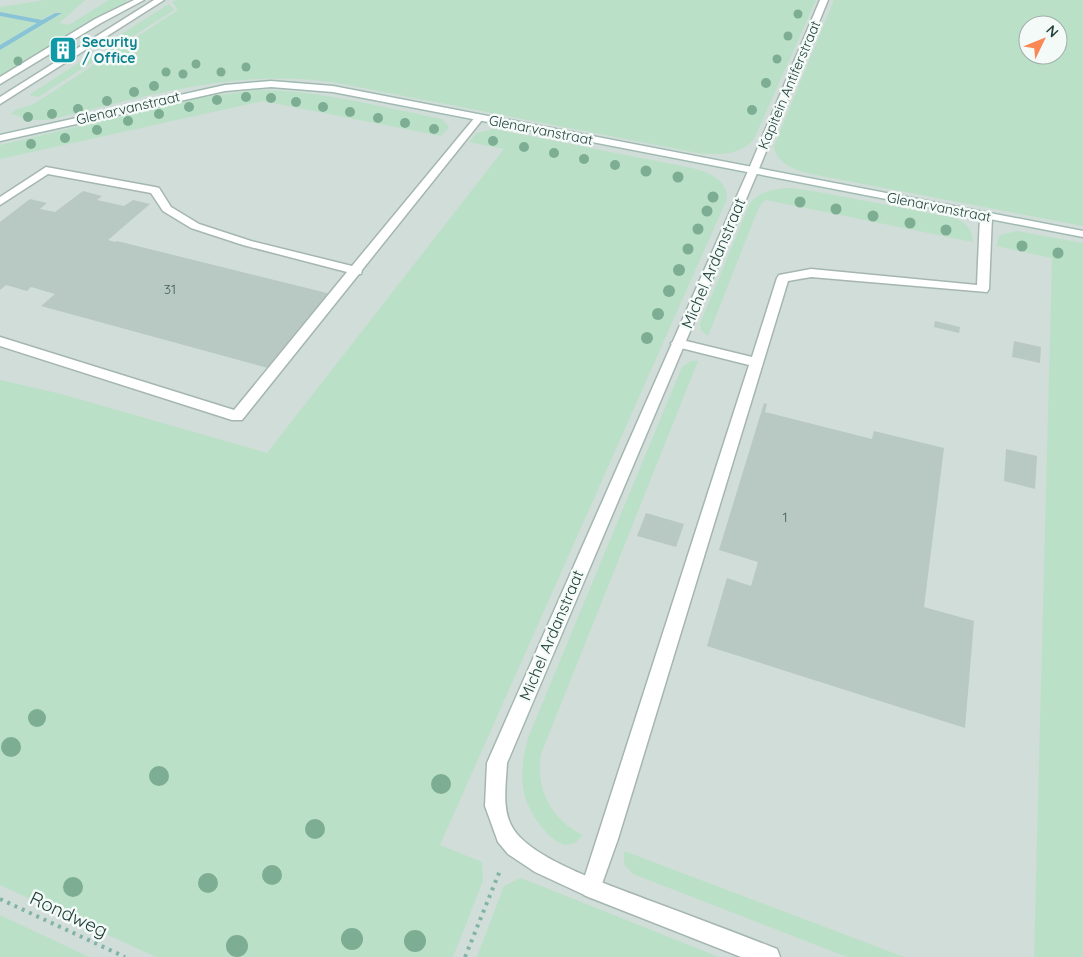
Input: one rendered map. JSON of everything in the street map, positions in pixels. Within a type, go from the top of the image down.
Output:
[{"type":"street","points":[[0,81],[98,21],[140,0]]},
{"type":"street","points":[[0,101],[160,0]]},
{"type":"street","name":"Kapitein Antiferstraat","points":[[753,171],[824,0]]},
{"type":"street","name":"Glenarvanstraat","points":[[0,138],[225,88],[271,84],[333,89],[1083,234]]},
{"type":"street","points":[[0,341],[237,416],[357,271],[479,118]]},
{"type":"street","points":[[0,202],[46,170],[155,190],[167,209],[195,226],[247,243],[357,271]]},
{"type":"street","name":"Michel Ardanstraat","points":[[753,171],[497,763],[494,806],[505,835],[515,846],[542,865],[591,888],[769,957]]},
{"type":"street","points":[[591,888],[783,278],[811,273],[983,289],[986,216]]},
{"type":"street","points":[[678,343],[756,362]]},
{"type":"path","points":[[465,957],[499,871],[515,846]]},
{"type":"path","name":"Rondweg","points":[[0,899],[125,957]]},
{"type":"shaded area","points":[[0,0],[1083,0],[1083,957],[0,957]]},
{"type":"green space","points":[[44,0],[85,0],[59,23],[69,25],[109,0],[127,0],[124,4],[91,21],[0,77],[0,50],[61,14],[55,12],[41,20],[0,12],[0,7]]},
{"type":"green space","points":[[176,0],[816,0],[754,139],[742,149],[728,153],[698,153],[337,83],[299,79],[263,79],[191,87],[48,120],[30,120],[11,114],[15,110],[34,104],[178,10],[172,2]]},
{"type":"green space","points":[[834,0],[1083,0],[1083,226],[811,174],[793,168],[783,162],[774,146]]},
{"type":"green space","points":[[169,4],[174,10],[38,97],[29,95],[83,60],[97,57],[109,50],[106,44]]},
{"type":"green space","points":[[0,16],[36,23],[37,24],[0,45]]},
{"type":"green space","points":[[256,90],[303,93],[350,100],[442,119],[449,127],[441,136],[263,101],[0,159],[0,145],[200,98]]},
{"type":"green space","points":[[494,129],[692,168],[710,174],[720,181],[724,186],[727,199],[440,845],[482,862],[483,881],[453,957],[156,957],[0,885],[0,380],[61,394],[267,453],[504,149],[469,142],[477,133]]},
{"type":"green space","points":[[790,188],[950,217],[966,225],[971,232],[973,242],[766,200],[761,204],[757,212],[708,336],[701,330],[700,324],[749,205],[762,194],[773,190]]},
{"type":"green space","points":[[1017,231],[1083,243],[1083,957],[1034,957],[1052,258],[996,246],[1000,235]]},
{"type":"green space","points":[[691,361],[698,361],[541,754],[541,779],[543,791],[548,802],[562,821],[583,835],[575,843],[561,844],[546,832],[533,815],[524,794],[522,773],[528,738],[682,367]]},
{"type":"green space","points":[[624,851],[904,957],[847,957],[633,874],[624,864]]},
{"type":"green space","points":[[521,878],[719,957],[477,957],[504,886]]},
{"type":"green space","points":[[0,915],[89,957],[0,957]]},
{"type":"water","points":[[0,12],[42,20],[55,13],[62,13],[0,50],[0,45],[37,23],[0,16]]},
{"type":"building","name":"Security / Office","points":[[70,42],[78,44],[55,58],[47,57]]},
{"type":"building","points":[[83,191],[102,196],[97,200],[124,206],[133,200],[150,204],[108,240],[331,294],[268,368],[41,306],[55,294],[31,287],[27,291],[6,285],[0,290],[0,222],[30,199],[47,203],[40,209],[55,212]]},
{"type":"building","points":[[935,321],[960,327],[959,333],[934,327]]},
{"type":"building","points":[[1014,341],[1041,347],[1040,363],[1012,357]]},
{"type":"building","points":[[764,403],[767,404],[765,412],[872,439],[874,431],[944,448],[924,607],[974,621],[965,728],[707,646],[727,578],[751,586],[758,562],[719,550]]},
{"type":"building","points":[[1006,449],[1037,456],[1035,489],[1004,481]]},
{"type":"building","points":[[646,513],[684,524],[676,547],[637,536]]},
{"type":"place","name":"Security / Office","points":[[63,50]]}]
